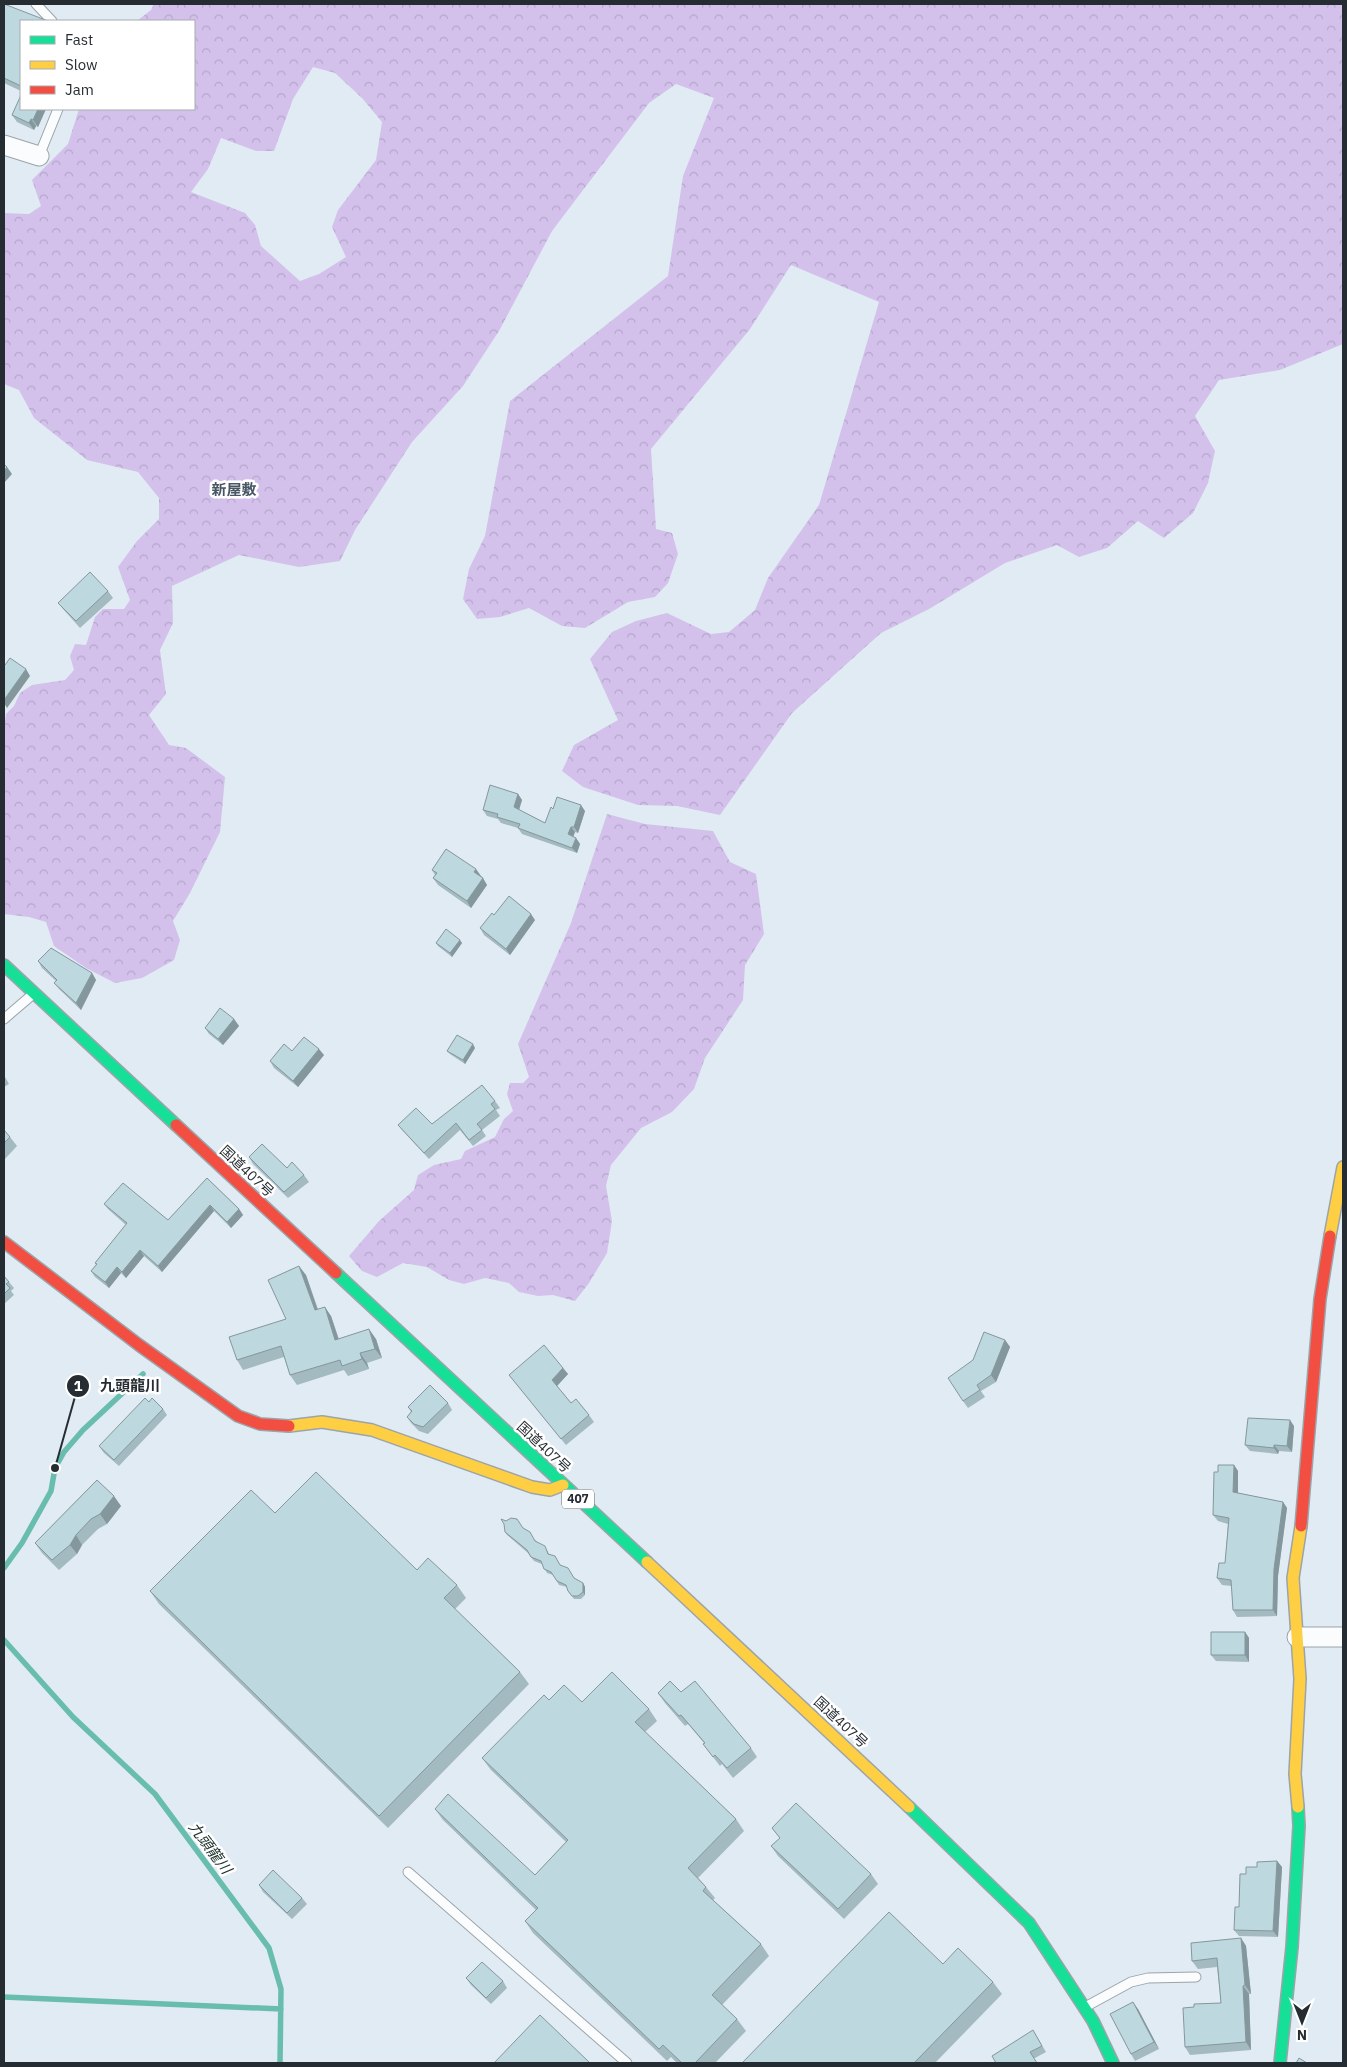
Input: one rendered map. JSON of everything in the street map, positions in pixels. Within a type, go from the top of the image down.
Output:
[{"type":"main road","name":"国道407号","points":[[4,965],[866,1765],[1029,1923],[1085,2007],[1113,2063]]},
{"type":"main road","points":[[1280,2063],[1292,1947],[1299,1826],[1295,1774],[1300,1679],[1293,1578],[1300,1536],[1320,1300],[1330,1228],[1343,1167]]},
{"type":"main road","points":[[4,1242],[139,1345],[238,1416],[260,1424],[285,1427],[322,1422],[372,1430],[532,1486],[550,1490],[563,1485]]},
{"type":"street","points":[[4,145],[38,156]]},
{"type":"street","points":[[1297,1637],[1343,1637]]},
{"type":"lane","points":[[36,4],[51,20]]},
{"type":"lane","points":[[38,156],[58,110]]},
{"type":"lane","points":[[4,1019],[35,994]]},
{"type":"lane","points":[[408,1872],[627,2063]]},
{"type":"lane","points":[[1085,2007],[1131,1982],[1162,1978],[1196,1978]]},
{"type":"green space","points":[[154,4],[1343,4],[1343,344],[1280,370],[1219,380],[1195,416],[1215,451],[1208,483],[1193,513],[1164,538],[1138,521],[1107,548],[1079,557],[1057,545],[1005,563],[929,609],[881,633],[792,713],[720,815],[677,806],[638,805],[583,787],[562,771],[574,745],[618,720],[590,659],[612,632],[636,621],[667,613],[711,634],[729,632],[755,610],[768,578],[819,505],[879,302],[791,265],[750,329],[651,449],[656,529],[672,533],[678,554],[668,583],[655,597],[628,602],[585,628],[562,626],[529,608],[500,617],[477,619],[463,599],[469,569],[485,536],[510,401],[668,276],[683,176],[714,98],[676,84],[649,103],[552,231],[499,331],[463,386],[412,442],[355,530],[340,561],[299,567],[239,555],[172,586],[173,623],[160,650],[166,694],[149,715],[169,745],[186,748],[225,777],[220,832],[190,893],[173,921],[180,940],[174,960],[142,978],[115,983],[86,968],[54,946],[46,922],[29,917],[4,914],[4,727],[6,714],[14,706],[20,693],[32,685],[65,680],[74,670],[70,656],[75,644],[86,645],[95,617],[103,609],[124,609],[130,600],[118,567],[137,541],[159,519],[159,498],[138,472],[87,460],[34,418],[19,390],[4,384],[4,213],[29,214],[41,206],[32,180],[68,144],[79,110],[195,110],[195,20],[138,20],[151,10]],"holes":[[[313,67],[335,73],[362,98],[382,122],[376,160],[338,210],[332,227],[346,257],[319,274],[300,281],[261,246],[255,225],[245,213],[191,192],[208,169],[221,138],[256,151],[274,151],[293,99]]]},
{"type":"green space","points":[[607,814],[645,824],[713,831],[730,862],[756,874],[764,934],[745,965],[743,1000],[705,1058],[694,1089],[672,1112],[641,1128],[611,1165],[606,1186],[612,1221],[607,1253],[589,1283],[575,1301],[553,1295],[538,1296],[519,1292],[509,1283],[485,1278],[464,1284],[449,1280],[427,1267],[403,1263],[377,1277],[362,1271],[349,1256],[379,1221],[414,1190],[418,1175],[434,1165],[461,1159],[465,1151],[495,1137],[504,1119],[513,1111],[507,1094],[510,1083],[523,1083],[529,1077],[518,1044],[571,923]]},
{"type":"building","points":[[4,4],[45,20],[20,20],[20,86],[4,78]]},
{"type":"building","points":[[20,97],[20,110],[38,110],[33,120],[31,119],[29,123],[12,115]]},
{"type":"building","points":[[90,572],[108,591],[76,621],[58,603]]},
{"type":"building","points":[[10,658],[26,669],[4,700],[4,664]]},
{"type":"building","points":[[490,785],[518,794],[514,807],[545,823],[557,797],[581,805],[574,827],[571,827],[568,834],[576,838],[572,848],[518,828],[520,824],[497,817],[498,814],[483,810]]},
{"type":"building","points":[[446,849],[476,869],[474,872],[483,878],[467,901],[433,878],[437,873],[432,870]]},
{"type":"building","points":[[509,896],[531,914],[506,949],[480,928],[492,913],[494,915]]},
{"type":"building","points":[[446,929],[460,940],[450,953],[436,943]]},
{"type":"building","points":[[51,948],[92,973],[76,1003],[54,983],[57,980],[38,961]]},
{"type":"building","points":[[220,1008],[234,1019],[218,1039],[205,1028]]},
{"type":"building","points":[[457,1035],[473,1044],[463,1060],[447,1051]]},
{"type":"building","points":[[304,1037],[319,1049],[293,1081],[270,1061],[284,1044],[292,1051]]},
{"type":"building","points":[[482,1085],[495,1101],[491,1104],[495,1109],[477,1124],[482,1130],[469,1140],[456,1123],[424,1153],[398,1125],[416,1108],[432,1124]]},
{"type":"building","points":[[4,1130],[10,1137],[4,1143]]},
{"type":"building","points":[[262,1144],[287,1168],[292,1162],[304,1175],[284,1192],[249,1157]]},
{"type":"building","points":[[207,1178],[239,1209],[227,1222],[210,1205],[158,1266],[140,1250],[122,1272],[117,1267],[105,1282],[91,1271],[97,1264],[95,1263],[127,1223],[104,1204],[123,1183],[168,1220]]},
{"type":"building","points":[[299,1266],[315,1310],[325,1307],[335,1340],[369,1329],[375,1349],[360,1353],[362,1359],[342,1366],[340,1360],[290,1375],[281,1346],[237,1360],[229,1337],[286,1319],[268,1280]]},
{"type":"building","points":[[4,1276],[9,1282],[6,1284],[10,1288],[4,1294]]},
{"type":"building","points":[[984,1332],[1005,1340],[991,1375],[977,1385],[980,1390],[963,1401],[948,1378],[973,1360]]},
{"type":"building","points":[[544,1345],[563,1368],[552,1380],[571,1403],[576,1399],[589,1415],[561,1439],[509,1375]]},
{"type":"building","points":[[430,1385],[448,1403],[423,1427],[414,1424],[407,1417],[412,1411],[408,1407]]},
{"type":"building","points":[[145,1398],[149,1402],[152,1398],[163,1409],[114,1460],[99,1446]]},
{"type":"building","points":[[1248,1418],[1290,1420],[1287,1446],[1274,1445],[1274,1448],[1245,1445]]},
{"type":"building","points":[[1218,1465],[1234,1465],[1233,1492],[1283,1502],[1274,1569],[1273,1610],[1233,1610],[1231,1580],[1217,1578],[1219,1563],[1225,1563],[1229,1518],[1213,1515],[1214,1472],[1218,1472]]},
{"type":"building","points":[[316,1472],[417,1570],[428,1558],[457,1585],[444,1598],[520,1672],[379,1816],[150,1591],[251,1490],[275,1513]]},
{"type":"building","points":[[97,1480],[114,1496],[100,1514],[91,1519],[76,1535],[70,1545],[52,1560],[35,1543]]},
{"type":"building","points":[[511,1518],[517,1519],[523,1528],[530,1532],[535,1541],[545,1546],[548,1554],[555,1556],[560,1565],[568,1568],[574,1578],[583,1583],[583,1592],[578,1596],[572,1596],[566,1585],[557,1581],[551,1572],[544,1569],[541,1561],[531,1557],[527,1550],[505,1532],[501,1519],[506,1521]]},
{"type":"building","points":[[1211,1632],[1245,1632],[1245,1655],[1211,1655]]},
{"type":"building","points":[[612,1672],[649,1709],[635,1722],[736,1819],[688,1868],[706,1887],[703,1891],[761,1944],[712,1995],[737,2019],[695,2063],[682,2063],[663,2045],[659,2049],[525,1921],[538,1908],[435,1809],[448,1794],[535,1875],[568,1840],[482,1758],[544,1695],[549,1700],[564,1685],[582,1702]]},
{"type":"building","points":[[670,1681],[681,1692],[695,1681],[751,1748],[727,1768],[715,1755],[713,1757],[703,1744],[705,1743],[681,1715],[679,1716],[658,1693]]},
{"type":"building","points":[[796,1803],[871,1874],[838,1909],[771,1846],[780,1838],[772,1828]]},
{"type":"building","points":[[1277,1861],[1273,1931],[1234,1930],[1235,1907],[1239,1907],[1240,1874],[1246,1874],[1246,1867],[1257,1867],[1257,1862]]},
{"type":"building","points":[[273,1870],[302,1898],[287,1913],[259,1885]]},
{"type":"building","points":[[889,1912],[943,1964],[958,1948],[993,1982],[914,2063],[742,2063]]},
{"type":"building","points":[[1241,1938],[1245,1985],[1243,1986],[1246,2042],[1185,2047],[1183,2008],[1194,2007],[1194,2004],[1221,2003],[1217,1958],[1192,1961],[1191,1943]]},
{"type":"building","points":[[482,1962],[503,1981],[486,1998],[466,1978]]},
{"type":"building","points":[[1133,2002],[1154,2042],[1131,2054],[1110,2014]]},
{"type":"building","points":[[540,2015],[589,2062],[494,2063]]},
{"type":"building","points":[[1033,2030],[1042,2046],[1030,2052],[1037,2063],[996,2063],[992,2056]]},
{"type":"building","points":[[1299,2058],[1307,2063],[1296,2063]]},
{"type":"waterway","name":"九頭龍川","points":[[4,1568],[22,1543],[51,1491],[55,1468],[64,1452],[83,1430],[143,1374]]},
{"type":"waterway","name":"九頭龍川","points":[[4,1640],[73,1717],[155,1794],[269,1948],[281,1989],[280,2063]]},
{"type":"waterway","points":[[4,1997],[281,2009]]},
{"type":"traffic: fast","points":[[4,965],[176,1125]]},
{"type":"traffic: fast","points":[[336,1273],[647,1562]]},
{"type":"traffic: fast","points":[[909,1807],[1029,1923],[1093,2021],[1113,2063]]},
{"type":"traffic: fast","points":[[1280,2063],[1292,1947],[1299,1826],[1298,1807]]},
{"type":"traffic: slow","points":[[1330,1236],[1343,1167]]},
{"type":"traffic: slow","points":[[289,1426],[322,1422],[372,1430],[532,1487],[550,1490],[563,1485]]},
{"type":"traffic: slow","points":[[1298,1807],[1295,1774],[1300,1679],[1293,1578],[1301,1526]]},
{"type":"traffic: slow","points":[[647,1562],[909,1807]]},
{"type":"traffic: jam","points":[[176,1125],[336,1273]]},
{"type":"traffic: jam","points":[[1301,1526],[1320,1299],[1330,1236]]},
{"type":"traffic: jam","points":[[4,1242],[139,1345],[238,1416],[260,1424],[289,1426]]},
{"type":"place","name":"九頭龍川","points":[[55,1468]]},
{"type":"district","name":"新屋敷","points":[[234,490]]}]
